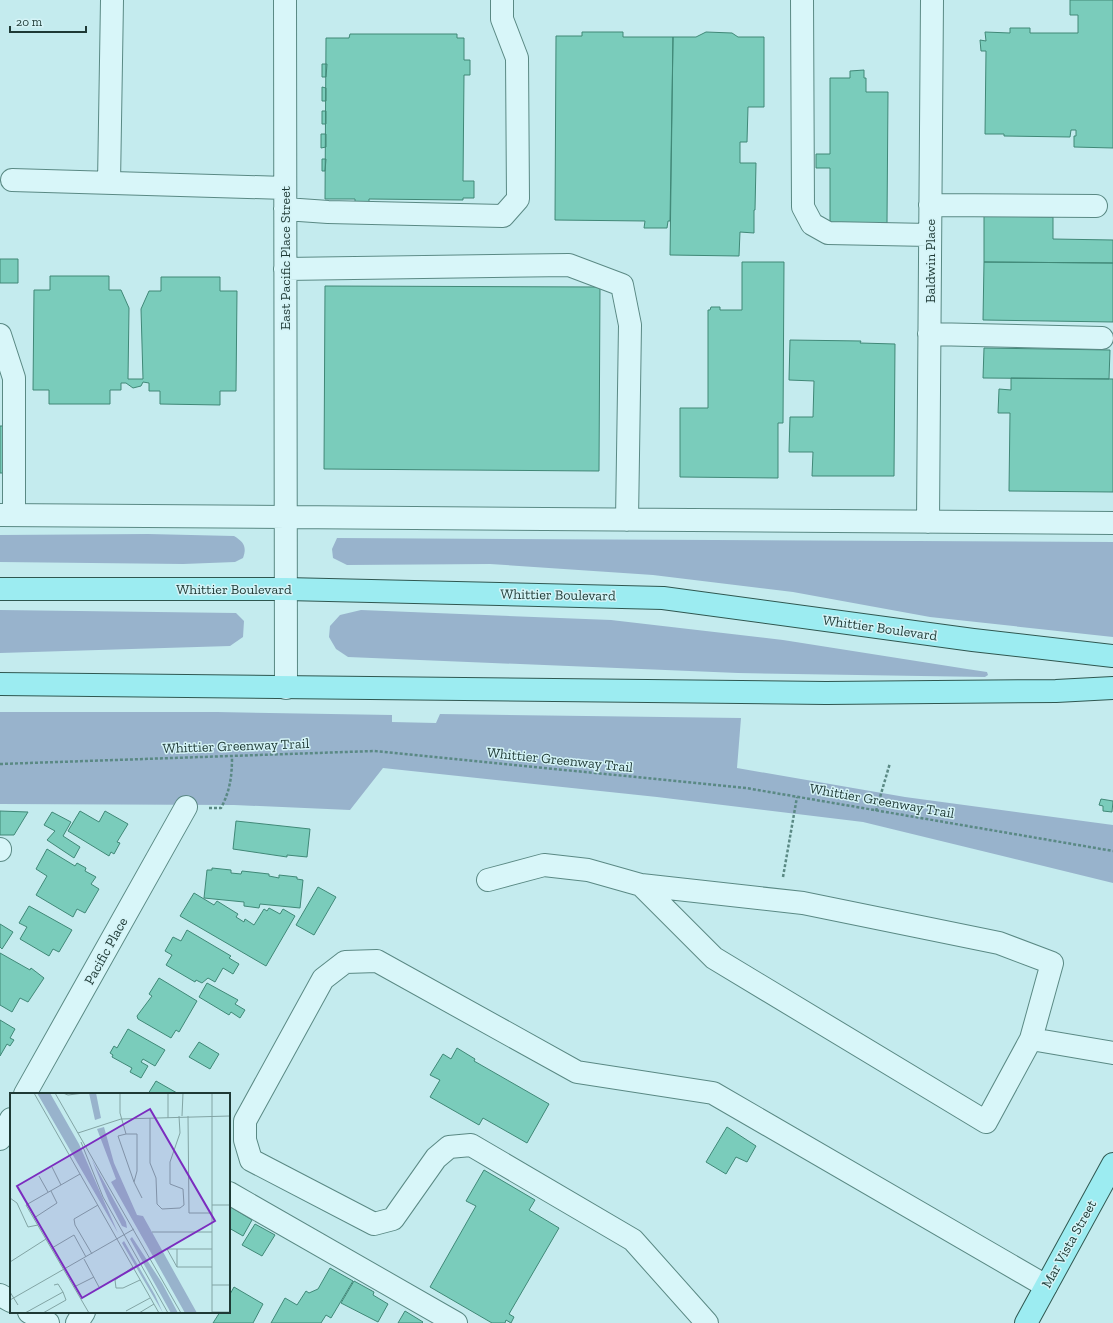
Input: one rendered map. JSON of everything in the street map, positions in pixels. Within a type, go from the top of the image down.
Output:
[{"type":"main road","name":"Whittier Boulevard","points":[[0,589],[286,589],[663,598],[973,640],[1113,656]]},
{"type":"main road","points":[[0,684],[834,693],[1056,691],[1113,688]]},
{"type":"main road","name":"Mar Vista Street","points":[[1026,1323],[1113,1164]]},
{"type":"street","points":[[109,183],[112,0]]},
{"type":"street","name":"East Pacific Place Street","points":[[285,0],[286,517]]},
{"type":"street","points":[[12,180],[109,183],[285,198],[328,212],[503,216],[518,199],[517,58],[502,19],[502,0]]},
{"type":"street","points":[[802,0],[803,207],[812,224],[828,233],[930,235]]},
{"type":"street","name":"Baldwin Place","points":[[928,522],[932,0]]},
{"type":"street","points":[[930,205],[1096,206]]},
{"type":"street","points":[[285,269],[568,265],[622,285],[630,325],[627,520]]},
{"type":"street","points":[[929,334],[1102,338]]},
{"type":"street","points":[[0,335],[14,378],[7,515],[1113,523]]},
{"type":"street","points":[[286,517],[286,688]]},
{"type":"street","name":"Pacific Place","points":[[26,1093],[186,807]]},
{"type":"street","points":[[488,880],[544,865],[588,870],[641,885],[803,903],[999,943],[1052,963],[1030,1039],[986,1122],[714,958],[641,885]]},
{"type":"street","points":[[707,1323],[633,1240],[471,1146],[449,1147],[436,1158],[393,1219],[374,1224],[251,1160],[245,1140],[245,1122],[323,979],[345,962],[377,962],[578,1072],[713,1093],[1046,1286]]},
{"type":"street","points":[[1030,1039],[1113,1053]]},
{"type":"street","points":[[0,1139],[10,1122]]},
{"type":"street","points":[[230,1195],[456,1323]]},
{"type":"street","points":[[0,1295],[10,1301]]},
{"type":"street","points":[[31,1313],[48,1323]]},
{"type":"street","points":[[77,1323],[83,1313]]},
{"type":"path","name":"Whittier Greenway Trail","points":[[0,764],[374,752],[746,788],[1113,851]]},
{"type":"path","points":[[186,807],[221,808],[229,792],[232,776],[232,757]]},
{"type":"path","points":[[876,811],[890,763]]},
{"type":"path","points":[[779,900],[797,797]]},
{"type":"shaded area","points":[[148,534],[234,536],[244,545],[245,551],[243,558],[235,562],[183,564],[0,562],[0,535]]},
{"type":"shaded area","points":[[337,538],[1113,542],[1113,637],[930,617],[793,592],[653,575],[490,564],[347,565],[333,558],[332,549]]},
{"type":"shaded area","points":[[0,610],[236,613],[244,621],[243,637],[230,646],[0,653]]},
{"type":"shaded area","points":[[361,610],[611,620],[783,640],[987,672],[988,675],[985,677],[738,673],[348,657],[336,649],[329,637],[330,626],[340,615]]},
{"type":"shaded area","points":[[0,712],[217,712],[392,715],[392,722],[436,723],[440,714],[741,718],[737,768],[905,797],[1113,825],[1113,883],[863,822],[657,797],[383,768],[350,810],[234,805],[0,804]]},
{"type":"building","points":[[1070,0],[1113,0],[1113,148],[1074,147],[1074,136],[1076,136],[1076,130],[1071,130],[1070,137],[1004,136],[1004,134],[985,134],[986,51],[981,51],[980,40],[986,41],[985,32],[1010,33],[1010,28],[1030,28],[1030,33],[1078,33],[1078,15],[1070,15]]},
{"type":"building","points":[[582,32],[623,32],[623,37],[673,37],[670,221],[668,221],[667,228],[644,228],[645,221],[555,220],[556,36],[582,36]]},
{"type":"building","points":[[706,32],[732,33],[738,37],[764,37],[764,107],[748,107],[747,142],[740,142],[740,163],[756,163],[754,233],[740,232],[739,256],[670,255],[673,37],[696,37]]},
{"type":"building","points":[[350,34],[457,34],[457,38],[464,38],[464,60],[470,60],[470,75],[464,75],[463,181],[474,181],[474,198],[463,198],[463,200],[369,199],[369,203],[355,203],[355,199],[325,199],[326,38],[349,38]]},
{"type":"building","points":[[322,64],[327,64],[326,77],[322,77]]},
{"type":"building","points":[[864,70],[864,78],[866,78],[866,92],[888,92],[887,223],[830,223],[830,168],[816,168],[816,154],[830,154],[830,78],[850,78],[850,71]]},
{"type":"building","points":[[322,87],[326,88],[326,101],[322,101]]},
{"type":"building","points":[[322,111],[326,111],[326,124],[322,124]]},
{"type":"building","points":[[321,134],[326,134],[326,147],[321,148]]},
{"type":"building","points":[[322,159],[326,159],[325,171],[322,171]]},
{"type":"building","points":[[984,216],[1053,217],[1053,239],[1113,240],[1113,263],[984,262]]},
{"type":"building","points":[[0,259],[18,259],[18,283],[0,283]]},
{"type":"building","points":[[742,262],[784,262],[783,423],[778,423],[778,478],[680,477],[680,408],[708,408],[708,310],[710,310],[711,307],[720,307],[720,310],[742,310]]},
{"type":"building","points":[[984,262],[1113,263],[1113,322],[983,320]]},
{"type":"building","points":[[50,276],[109,276],[109,290],[121,290],[129,308],[128,379],[143,379],[141,309],[149,291],[161,291],[161,277],[220,277],[220,291],[237,291],[236,391],[220,391],[220,405],[160,404],[160,391],[149,391],[149,383],[143,382],[141,386],[133,388],[126,383],[121,383],[121,390],[110,390],[110,404],[49,404],[49,390],[33,390],[34,290],[50,290]]},
{"type":"building","points":[[325,286],[600,287],[599,471],[324,469]]},
{"type":"building","points":[[790,340],[861,341],[860,343],[895,344],[894,476],[812,476],[813,452],[789,452],[790,417],[813,417],[814,381],[789,380]]},
{"type":"building","points":[[984,348],[1110,350],[1109,379],[983,378]]},
{"type":"building","points":[[1011,378],[1113,379],[1113,492],[1009,491],[1010,413],[998,413],[999,389],[1011,390]]},
{"type":"building","points":[[0,426],[3,426],[3,473],[0,473]]},
{"type":"building","points":[[1101,799],[1113,801],[1112,812],[1103,811],[1103,806],[1099,805]]},
{"type":"building","points":[[0,811],[28,812],[14,835],[0,835]]},
{"type":"building","points":[[80,811],[99,822],[105,811],[128,824],[117,842],[120,843],[114,854],[111,852],[109,856],[68,831]]},
{"type":"building","points":[[52,812],[71,822],[63,836],[80,847],[74,858],[47,840],[55,831],[44,825]]},
{"type":"building","points":[[236,821],[310,829],[307,857],[287,855],[287,857],[233,849]]},
{"type":"building","points":[[47,849],[75,866],[77,863],[86,868],[85,871],[96,877],[91,884],[99,889],[85,913],[77,909],[73,917],[36,895],[47,876],[36,869]]},
{"type":"building","points":[[212,868],[231,870],[231,873],[241,874],[242,871],[269,874],[269,876],[279,878],[279,875],[297,877],[297,879],[303,880],[300,908],[260,904],[259,908],[244,906],[244,902],[204,898],[207,870],[212,870]]},
{"type":"building","points":[[318,887],[336,897],[314,935],[296,925]]},
{"type":"building","points":[[194,893],[214,905],[217,901],[238,914],[236,917],[244,922],[245,919],[254,925],[264,909],[267,911],[269,908],[280,914],[283,909],[295,916],[266,966],[180,916]]},
{"type":"building","points":[[29,906],[72,930],[59,952],[53,949],[49,956],[20,939],[27,927],[19,923]]},
{"type":"building","points":[[0,924],[13,932],[2,949],[0,947]]},
{"type":"building","points":[[187,930],[231,956],[229,958],[239,964],[233,974],[223,968],[215,982],[208,978],[202,983],[196,980],[195,982],[166,965],[172,955],[165,951],[173,937],[181,941]]},
{"type":"building","points":[[0,953],[30,970],[31,968],[44,978],[28,1002],[20,998],[12,1012],[0,1005]]},
{"type":"building","points":[[159,978],[197,1001],[179,1032],[176,1030],[171,1038],[138,1019],[137,1016],[152,996],[149,994]]},
{"type":"building","points":[[207,983],[238,1000],[235,1004],[245,1010],[240,1018],[231,1012],[229,1015],[199,997]]},
{"type":"building","points":[[0,1020],[15,1029],[10,1038],[14,1040],[10,1046],[7,1044],[0,1056]]},
{"type":"building","points":[[128,1029],[165,1050],[155,1066],[143,1059],[141,1062],[148,1066],[141,1078],[130,1072],[132,1068],[112,1057],[113,1055],[110,1053],[114,1046],[117,1048]]},
{"type":"building","points":[[199,1042],[219,1054],[210,1069],[189,1057]]},
{"type":"building","points":[[457,1048],[475,1059],[474,1061],[549,1104],[527,1143],[483,1118],[479,1125],[430,1097],[440,1080],[430,1075],[443,1054],[451,1059]]},
{"type":"building","points":[[156,1081],[177,1093],[149,1093]]},
{"type":"building","points":[[727,1127],[756,1146],[747,1162],[736,1157],[726,1174],[706,1162]]},
{"type":"building","points":[[484,1170],[535,1200],[529,1210],[559,1228],[509,1314],[514,1317],[511,1323],[506,1320],[505,1323],[492,1323],[430,1287],[476,1206],[466,1201]]},
{"type":"building","points":[[230,1207],[252,1220],[243,1236],[230,1229]]},
{"type":"building","points":[[255,1224],[275,1235],[262,1256],[242,1245]]},
{"type":"building","points":[[330,1268],[353,1281],[331,1318],[326,1315],[321,1323],[271,1323],[285,1298],[297,1305],[306,1291],[309,1293],[318,1289]]},
{"type":"building","points":[[354,1281],[374,1292],[373,1295],[388,1304],[378,1322],[341,1303]]},
{"type":"building","points":[[234,1287],[263,1304],[253,1323],[213,1323],[219,1313],[230,1313],[230,1294]]},
{"type":"building","points":[[405,1311],[423,1322],[398,1323]]}]
